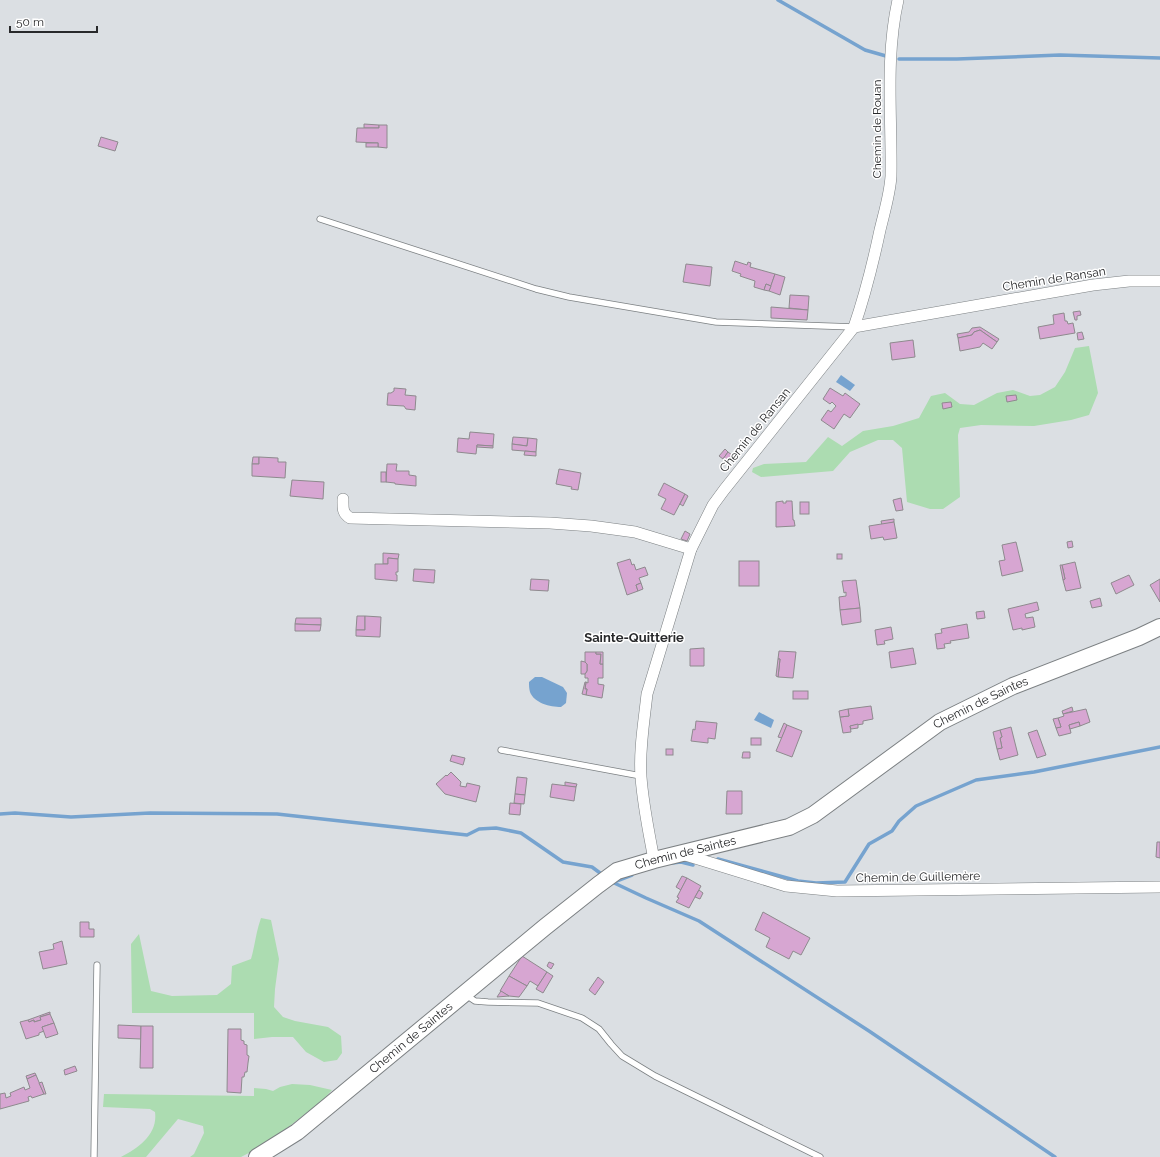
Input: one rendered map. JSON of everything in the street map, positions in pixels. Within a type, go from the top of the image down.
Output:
[{"type":"street","name":"Chemin de Rouan","points":[[854,327],[865,294],[885,213],[891,178],[889,92],[891,40],[898,0]]},
{"type":"street","name":"Chemin de Ransan","points":[[654,860],[645,811],[641,776],[642,740],[647,694],[690,549],[724,490],[854,327],[1093,285],[1129,281],[1160,281]]},
{"type":"street","points":[[343,499],[342,510],[345,515],[350,518],[550,523],[590,526],[635,532],[690,549]]},
{"type":"street","name":"Chemin de Saintes","points":[[258,1157],[297,1132],[616,871],[654,860],[789,827],[813,815],[940,722],[1013,686],[1139,638],[1160,627]]},
{"type":"street","name":"Chemin de Guillemère","points":[[681,854],[786,886],[837,891],[1160,887]]},
{"type":"lane","points":[[320,218],[536,289],[569,297],[716,322],[854,327]]},
{"type":"lane","points":[[501,750],[641,776]]},
{"type":"lane","points":[[94,1157],[97,965]]},
{"type":"lane","points":[[464,994],[476,1001],[538,1004],[582,1018],[599,1029],[622,1056],[634,1064],[655,1076],[820,1157]]},
{"type":"green space","points":[[1089,346],[1098,393],[1089,415],[1071,420],[1034,426],[981,425],[960,428],[958,435],[960,497],[943,509],[930,509],[907,502],[902,448],[893,440],[878,440],[850,452],[833,471],[761,477],[752,472],[753,468],[764,464],[806,462],[828,437],[842,446],[863,431],[893,426],[919,418],[931,396],[945,393],[960,404],[974,405],[997,393],[1013,390],[1030,396],[1040,395],[1055,387],[1065,372],[1075,348]]},
{"type":"green space","points":[[261,918],[271,920],[279,959],[274,1007],[283,1017],[295,1021],[328,1027],[341,1036],[342,1053],[337,1060],[324,1062],[306,1052],[293,1037],[254,1039],[254,1013],[132,1013],[131,944],[139,934],[151,991],[172,996],[217,995],[231,984],[232,966],[251,959]]},
{"type":"green space","points":[[292,1084],[310,1085],[332,1090],[323,1100],[268,1143],[241,1157],[190,1157],[194,1154],[204,1133],[203,1126],[178,1119],[146,1157],[121,1157],[140,1145],[150,1134],[155,1120],[155,1112],[150,1109],[103,1107],[104,1094],[254,1096],[254,1088],[273,1091],[280,1087]]},
{"type":"water","points":[[841,375],[855,385],[850,391],[836,382]]},
{"type":"water","points":[[535,677],[542,677],[563,687],[567,693],[566,703],[561,707],[557,707],[543,704],[535,699],[530,692],[529,682]]},
{"type":"water","points":[[759,712],[774,720],[771,728],[754,720]]},
{"type":"building","points":[[364,124],[379,125],[379,128],[364,128]]},
{"type":"building","points":[[379,125],[387,125],[387,148],[378,147],[378,143],[356,142],[357,128],[379,128]]},
{"type":"building","points":[[101,137],[118,142],[115,151],[98,146]]},
{"type":"building","points":[[366,143],[378,143],[378,147],[366,147]]},
{"type":"building","points":[[735,261],[747,265],[748,262],[751,263],[750,267],[775,274],[771,286],[766,284],[764,290],[754,287],[755,281],[740,276],[741,274],[732,271]]},
{"type":"building","points":[[686,264],[712,267],[710,286],[683,282]]},
{"type":"building","points":[[775,274],[785,277],[780,295],[769,291]]},
{"type":"building","points":[[766,284],[771,286],[769,291],[764,290]]},
{"type":"building","points":[[790,295],[809,296],[808,310],[789,308]]},
{"type":"building","points":[[771,307],[808,310],[807,320],[771,318]]},
{"type":"building","points":[[1080,311],[1081,315],[1077,316],[1077,320],[1075,320],[1073,312]]},
{"type":"building","points":[[1064,313],[1065,321],[1067,321],[1068,324],[1073,323],[1075,333],[1040,339],[1038,327],[1054,324],[1053,315]]},
{"type":"building","points":[[980,327],[999,339],[997,342],[980,330],[974,332],[972,335],[958,338],[957,334],[969,332],[972,328]]},
{"type":"building","points":[[980,330],[997,342],[992,349],[983,343],[980,347],[960,351],[958,338],[972,335],[974,332]]},
{"type":"building","points":[[1082,332],[1084,339],[1078,340],[1077,333]]},
{"type":"building","points":[[913,340],[915,357],[892,360],[890,343]]},
{"type":"building","points":[[394,388],[406,389],[405,395],[416,396],[415,410],[406,409],[404,406],[387,405],[388,393],[394,391]]},
{"type":"building","points":[[830,388],[843,396],[845,393],[860,404],[850,418],[844,414],[834,429],[821,420],[828,410],[831,412],[836,406],[832,402],[830,404],[823,399]]},
{"type":"building","points":[[1016,395],[1017,400],[1007,402],[1006,396]]},
{"type":"building","points":[[951,402],[952,407],[943,409],[942,403]]},
{"type":"building","points":[[470,432],[494,434],[493,446],[477,445],[476,454],[457,452],[458,438],[469,439]]},
{"type":"building","points":[[513,437],[528,438],[527,446],[512,444]]},
{"type":"building","points":[[528,438],[537,439],[536,452],[512,450],[512,444],[527,446]]},
{"type":"building","points":[[477,445],[493,446],[493,448],[477,447]]},
{"type":"building","points":[[725,449],[728,452],[723,459],[719,456]]},
{"type":"building","points":[[525,451],[536,452],[536,456],[524,455]]},
{"type":"building","points":[[728,452],[732,455],[727,462],[723,459]]},
{"type":"building","points":[[253,457],[259,457],[259,464],[252,464]]},
{"type":"building","points":[[259,457],[278,458],[278,462],[286,462],[285,478],[252,476],[252,464],[259,464]]},
{"type":"building","points":[[387,464],[397,464],[396,471],[409,471],[409,475],[416,476],[416,486],[386,482]]},
{"type":"building","points":[[559,469],[581,473],[578,490],[571,489],[572,487],[556,484]]},
{"type":"building","points":[[381,472],[386,472],[386,482],[381,482]]},
{"type":"building","points":[[292,480],[324,482],[323,499],[290,496]]},
{"type":"building","points":[[664,483],[685,494],[674,515],[661,509],[666,499],[658,495]]},
{"type":"building","points":[[685,494],[688,496],[683,506],[680,504]]},
{"type":"building","points":[[901,498],[903,510],[896,511],[893,500]]},
{"type":"building","points":[[783,501],[783,503],[786,503],[786,501],[792,501],[793,520],[795,526],[776,527],[776,502]]},
{"type":"building","points":[[800,502],[809,502],[809,514],[800,514]]},
{"type":"building","points":[[894,519],[894,522],[882,525],[881,521]]},
{"type":"building","points":[[894,522],[897,538],[884,540],[883,537],[871,539],[869,526]]},
{"type":"building","points":[[685,531],[690,534],[687,541],[681,539]]},
{"type":"building","points":[[1072,541],[1073,547],[1068,548],[1067,542]]},
{"type":"building","points":[[1016,542],[1023,571],[1002,576],[999,561],[1005,560],[1002,545]]},
{"type":"building","points":[[383,553],[399,554],[398,559],[388,558],[388,564],[383,564]]},
{"type":"building","points":[[837,554],[842,554],[842,559],[837,559]]},
{"type":"building","points":[[388,558],[398,559],[398,572],[396,572],[397,581],[375,579],[375,564],[388,564]]},
{"type":"building","points":[[630,559],[636,570],[645,567],[648,575],[639,578],[641,583],[636,585],[638,591],[627,595],[617,563]]},
{"type":"building","points":[[739,561],[759,561],[759,586],[739,586]]},
{"type":"building","points":[[1075,562],[1081,588],[1066,591],[1063,580],[1065,579],[1062,565]]},
{"type":"building","points":[[1060,565],[1062,565],[1065,579],[1063,580]]},
{"type":"building","points":[[414,569],[435,570],[434,583],[413,581]]},
{"type":"building","points":[[1129,575],[1134,585],[1116,594],[1111,583]]},
{"type":"building","points":[[531,579],[549,580],[548,591],[530,590]]},
{"type":"building","points":[[1160,579],[1160,602],[1150,585]]},
{"type":"building","points":[[856,580],[860,608],[840,610],[839,597],[846,596],[842,581]]},
{"type":"building","points":[[641,583],[643,589],[638,591],[636,585]]},
{"type":"building","points":[[1100,598],[1102,606],[1092,608],[1090,601]]},
{"type":"building","points":[[1037,602],[1039,610],[1025,614],[1026,618],[1033,617],[1035,627],[1022,630],[1022,628],[1013,630],[1008,609]]},
{"type":"building","points":[[860,608],[861,622],[842,625],[840,610]]},
{"type":"building","points":[[984,611],[985,618],[977,619],[976,612]]},
{"type":"building","points":[[357,616],[365,616],[365,630],[356,630]]},
{"type":"building","points":[[365,616],[381,617],[380,637],[356,636],[356,630],[365,630]]},
{"type":"building","points":[[296,618],[321,618],[321,625],[295,624]]},
{"type":"building","points":[[295,624],[321,625],[320,631],[295,631]]},
{"type":"building","points":[[967,624],[969,638],[950,641],[951,643],[944,644],[945,648],[937,649],[935,634],[942,633],[941,629]]},
{"type":"building","points":[[891,627],[893,639],[884,641],[885,644],[877,645],[875,630]]},
{"type":"building","points":[[704,648],[704,666],[690,666],[690,649]]},
{"type":"building","points":[[913,648],[916,664],[891,668],[889,652]]},
{"type":"building","points":[[779,651],[796,652],[793,678],[778,677],[780,659],[778,659]]},
{"type":"building","points":[[585,652],[596,652],[596,654],[601,654],[600,664],[603,664],[603,678],[598,678],[598,684],[604,685],[602,698],[586,695],[587,689],[585,689],[586,682],[588,683],[588,678],[585,678],[587,664],[585,662]]},
{"type":"building","points":[[596,652],[603,652],[603,664],[600,664],[601,654],[596,654]]},
{"type":"building","points":[[778,659],[780,659],[778,677],[776,676]]},
{"type":"building","points":[[581,661],[587,664],[587,671],[585,674],[581,674]]},
{"type":"building","points":[[585,682],[585,689],[587,689],[586,695],[582,694]]},
{"type":"building","points":[[793,691],[808,691],[808,699],[793,699]]},
{"type":"building","points":[[871,706],[873,719],[863,721],[863,724],[850,726],[851,732],[843,733],[840,717],[849,716],[848,709]]},
{"type":"building","points":[[1072,707],[1073,711],[1063,714],[1062,711]]},
{"type":"building","points":[[848,709],[849,716],[840,717],[839,711]]},
{"type":"building","points":[[1086,709],[1090,722],[1080,726],[1079,722],[1069,725],[1071,733],[1059,736],[1056,728],[1061,727],[1058,718],[1064,716],[1063,714]]},
{"type":"building","points":[[1058,718],[1061,727],[1056,728],[1053,719]]},
{"type":"building","points":[[696,721],[717,723],[715,739],[708,738],[708,743],[691,741],[693,729],[695,730]]},
{"type":"building","points":[[1079,722],[1080,726],[1070,729],[1069,725]]},
{"type":"building","points":[[784,723],[787,725],[782,738],[778,737]]},
{"type":"building","points":[[858,724],[858,728],[851,729],[850,726]]},
{"type":"building","points":[[787,725],[802,731],[792,757],[776,751]]},
{"type":"building","points":[[1011,727],[1018,755],[1000,760],[997,749],[1002,748],[1000,738],[1002,737],[1000,730]]},
{"type":"building","points":[[1000,730],[1002,737],[1000,738],[1002,748],[997,749],[993,732]]},
{"type":"building","points":[[1037,730],[1046,755],[1037,758],[1028,733]]},
{"type":"building","points":[[751,738],[761,738],[761,745],[751,745]]},
{"type":"building","points":[[666,749],[673,749],[673,755],[666,755]]},
{"type":"building","points":[[743,752],[750,752],[750,758],[742,758]]},
{"type":"building","points":[[452,755],[465,758],[463,765],[450,761]]},
{"type":"building","points":[[451,772],[461,782],[460,786],[466,787],[467,783],[480,786],[476,802],[445,794],[436,784]]},
{"type":"building","points":[[517,777],[527,778],[525,795],[515,794]]},
{"type":"building","points":[[565,782],[577,784],[576,787],[565,786]]},
{"type":"building","points":[[552,784],[576,787],[574,801],[550,797]]},
{"type":"building","points":[[727,791],[742,791],[742,814],[726,814]]},
{"type":"building","points":[[515,794],[525,795],[524,804],[514,803]]},
{"type":"building","points":[[510,803],[521,804],[520,815],[509,814]]},
{"type":"building","points":[[1157,842],[1160,842],[1160,858],[1156,857]]},
{"type":"building","points":[[682,876],[687,878],[681,890],[676,887]]},
{"type":"building","points":[[687,878],[701,886],[689,908],[676,902]]},
{"type":"building","points":[[699,890],[703,893],[700,899],[695,897]]},
{"type":"building","points":[[763,912],[810,938],[801,955],[793,951],[789,959],[766,947],[770,938],[755,930]]},
{"type":"building","points":[[80,922],[89,922],[89,929],[94,929],[94,937],[80,937]]},
{"type":"building","points":[[62,941],[67,964],[43,969],[39,952],[54,949],[53,944]]},
{"type":"building","points":[[522,956],[547,972],[538,986],[530,981],[527,986],[509,976]]},
{"type":"building","points":[[549,962],[554,964],[551,969],[547,966]]},
{"type":"building","points":[[547,972],[553,976],[543,993],[536,989]]},
{"type":"building","points":[[509,976],[527,986],[519,997],[509,996],[500,991]]},
{"type":"building","points":[[598,977],[604,982],[595,995],[589,990]]},
{"type":"building","points":[[501,991],[509,996],[497,997]]},
{"type":"building","points":[[50,1012],[50,1014],[40,1017],[41,1020],[29,1022],[28,1020]]},
{"type":"building","points":[[50,1014],[54,1023],[42,1027],[44,1031],[39,1033],[39,1035],[26,1039],[20,1022],[28,1020],[29,1022],[34,1020],[34,1022],[41,1020],[40,1017]]},
{"type":"building","points":[[54,1023],[58,1034],[46,1038],[42,1027]]},
{"type":"building","points":[[118,1025],[141,1026],[141,1039],[118,1038]]},
{"type":"building","points":[[141,1026],[153,1026],[153,1068],[140,1068]]},
{"type":"building","points":[[228,1029],[241,1029],[241,1040],[247,1045],[247,1055],[249,1056],[247,1072],[245,1072],[244,1077],[242,1077],[241,1093],[227,1092]]},
{"type":"building","points":[[75,1066],[77,1071],[65,1075],[64,1070]]},
{"type":"building","points":[[35,1073],[36,1075],[27,1079],[26,1076]]},
{"type":"building","points":[[36,1075],[44,1094],[32,1098],[31,1096],[28,1097],[29,1101],[0,1109],[0,1094],[5,1093],[6,1098],[11,1096],[10,1093],[24,1087],[25,1090],[30,1088],[27,1079]]},
{"type":"building","points":[[42,1082],[46,1094],[44,1094],[39,1083]]},
{"type":"waterway","points":[[778,0],[865,50],[886,56]]},
{"type":"waterway","points":[[899,59],[957,59],[1060,55],[1160,58]]},
{"type":"waterway","points":[[718,859],[798,881],[816,883],[845,882],[869,844],[892,831],[899,821],[916,806],[976,780],[1034,772],[1160,747]]},
{"type":"waterway","points":[[0,814],[15,813],[71,817],[150,813],[277,814],[467,835],[479,829],[496,828],[521,833],[563,862],[592,867],[604,876]]},
{"type":"waterway","points":[[672,863],[681,862],[693,865]]},
{"type":"waterway","points":[[614,882],[632,875]]},
{"type":"waterway","points":[[610,881],[699,921],[869,1031],[1055,1157]]},
{"type":"district","name":"Sainte-Quitterie","points":[[634,637]]}]
